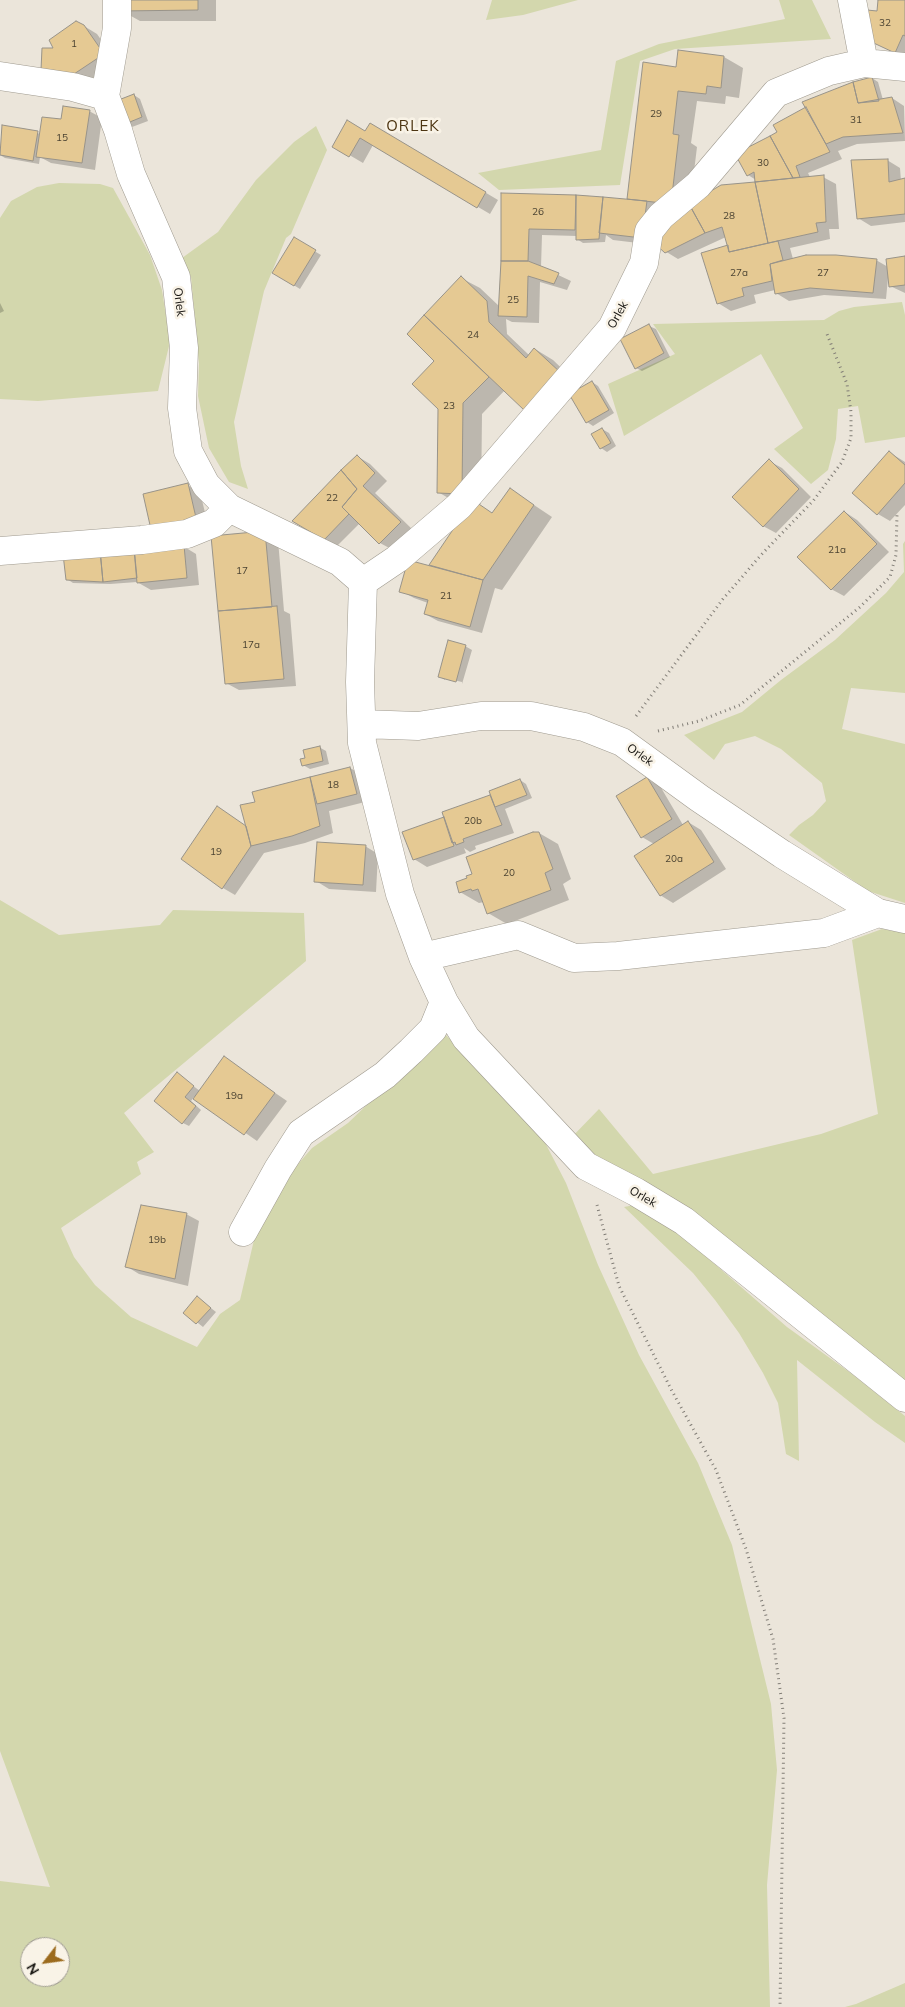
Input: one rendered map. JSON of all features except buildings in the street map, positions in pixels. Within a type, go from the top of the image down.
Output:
[{"type":"street","points":[[0,76],[73,87],[104,96],[117,28],[116,0]]},
{"type":"street","points":[[852,0],[864,63]]},
{"type":"street","name":"Orlek","points":[[363,582],[397,559],[458,506],[612,328],[644,263],[649,231],[661,216],[698,185],[776,92],[829,70],[864,63],[905,67]]},
{"type":"street","name":"Orlek","points":[[104,96],[118,130],[131,174],[176,277],[184,348],[182,408],[188,451],[206,485],[229,508],[340,562],[363,582]]},
{"type":"street","points":[[0,551],[142,540],[187,534],[214,523],[229,508]]},
{"type":"street","name":"Orlek","points":[[363,582],[360,682],[362,743],[400,894],[423,958],[444,1002],[466,1038],[586,1166],[636,1192],[684,1221],[905,1398]]},
{"type":"street","name":"Orlek","points":[[362,724],[418,726],[481,716],[531,716],[584,727],[614,739],[782,854],[878,914],[905,919]]},
{"type":"street","name":"Orlek","points":[[423,958],[518,935],[574,958],[618,956],[824,933],[878,914]]},
{"type":"street","points":[[243,1232],[278,1169],[301,1133],[384,1074],[411,1052],[433,1028],[444,1002]]},
{"type":"path","points":[[614,739],[633,720],[723,599],[761,555],[813,501],[842,462],[851,438],[851,412],[847,384],[826,334]]},
{"type":"path","points":[[614,739],[699,721],[740,705],[794,663],[860,607],[890,577],[896,555],[897,514]]},
{"type":"path","points":[[586,1166],[618,1286],[672,1391],[716,1470],[746,1549],[773,1640],[784,1718],[780,2007]]},
{"type":"green space","points":[[492,0],[578,0],[523,15],[486,20]]},
{"type":"green space","points":[[779,0],[812,0],[831,39],[675,49],[640,61],[620,185],[499,190],[478,173],[601,150],[616,61],[659,44],[785,19]]},
{"type":"green space","points":[[316,126],[327,150],[291,234],[286,238],[264,291],[234,422],[241,466],[248,489],[229,482],[209,448],[198,396],[199,364],[191,277],[182,258],[218,232],[256,180],[294,142]]},
{"type":"green space","points":[[59,183],[100,184],[113,188],[150,255],[162,290],[170,342],[158,391],[38,401],[0,399],[0,218],[11,201],[37,187]]},
{"type":"green space","points":[[902,302],[905,315],[905,437],[865,443],[858,406],[838,409],[836,439],[828,470],[811,484],[774,449],[803,428],[761,354],[624,436],[608,384],[675,354],[653,324],[824,320],[839,311],[854,307]]},
{"type":"green space","points":[[905,541],[905,693],[851,688],[842,729],[905,744],[905,903],[868,891],[789,835],[813,815],[826,801],[822,783],[781,749],[755,736],[725,744],[714,760],[684,735],[742,712],[835,640],[886,593],[904,572],[903,544]]},
{"type":"green space","points":[[0,900],[59,935],[160,925],[173,910],[304,913],[306,961],[124,1113],[154,1152],[137,1162],[141,1174],[61,1228],[74,1257],[95,1285],[131,1317],[197,1347],[220,1314],[240,1300],[257,1227],[278,1187],[312,1148],[348,1123],[443,1032],[538,1129],[566,1183],[598,1265],[639,1355],[698,1463],[732,1545],[771,1704],[777,1770],[767,1885],[770,2007],[0,2007],[0,1881],[50,1887],[0,1751]]},
{"type":"green space","points":[[882,929],[905,933],[905,1384],[569,1140],[599,1109],[653,1174],[821,1134],[878,1114],[852,940]]},
{"type":"green space","points":[[640,1204],[694,1246],[787,1327],[852,1374],[905,1416],[905,1443],[875,1422],[797,1360],[799,1461],[786,1454],[778,1403],[763,1373],[739,1333],[693,1273],[624,1207]]},
{"type":"green space","points":[[905,1983],[905,2007],[845,2007],[856,2004]]},
{"type":"district","name":"ORLEK","points":[[413,126]]}]
